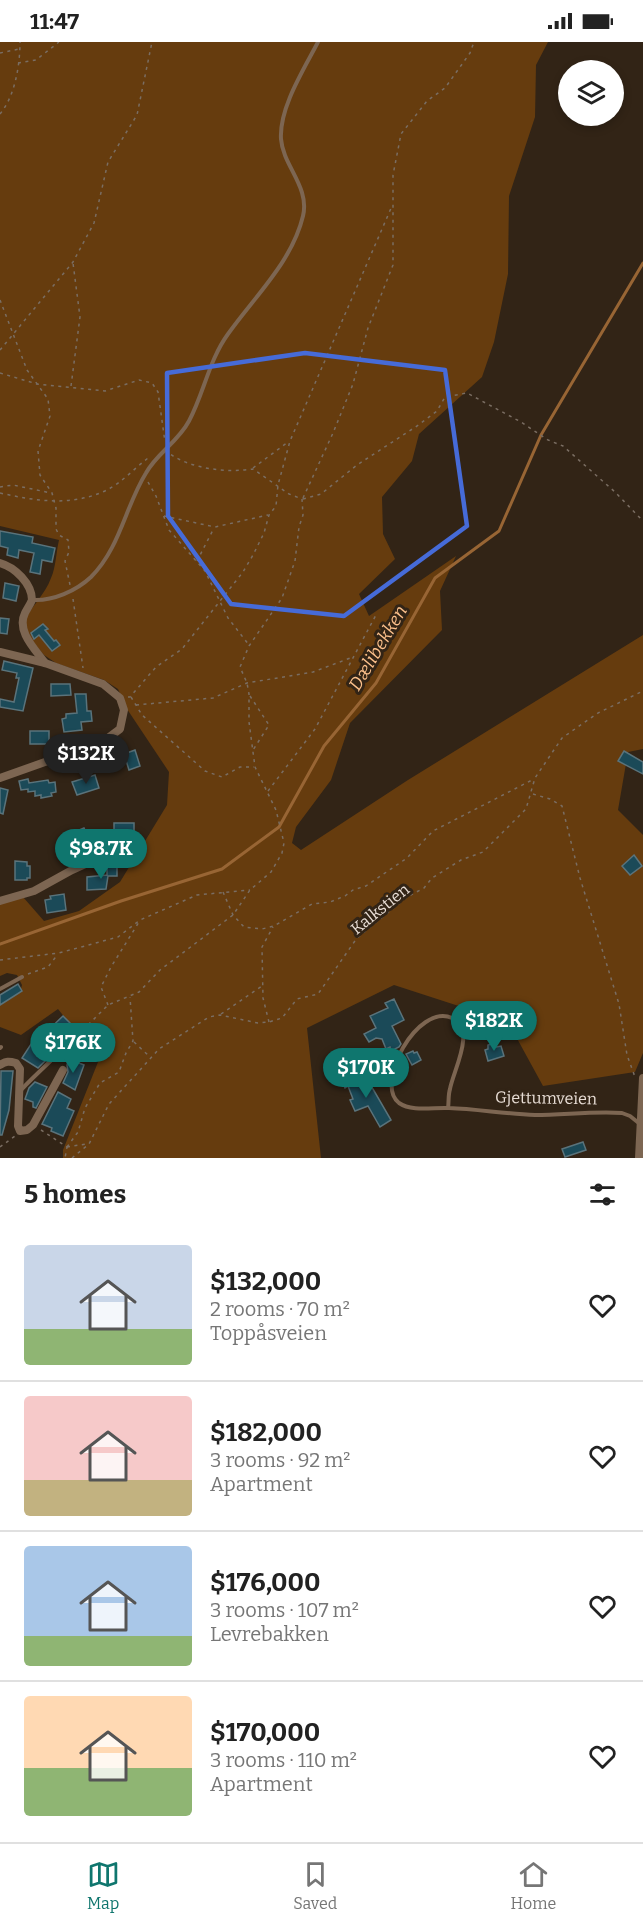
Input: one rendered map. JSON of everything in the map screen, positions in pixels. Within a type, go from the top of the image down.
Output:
[{"type":"street","points":[[0,562],[13,569],[30,588],[32,600],[22,622],[24,631],[45,663]]},
{"type":"street","points":[[0,652],[45,663],[108,687],[120,698],[124,710],[120,729],[114,735],[92,746],[0,778]]},
{"type":"street","points":[[0,901],[34,891],[107,854]]},
{"type":"street","points":[[0,1065],[11,1061],[18,1065],[21,1076],[18,1126],[20,1131],[27,1130],[33,1125],[63,1070]]},
{"type":"street","points":[[639,1158],[643,1078]]},
{"type":"lane","points":[[32,600],[49,598],[72,590],[90,577],[113,548],[144,475],[155,459],[166,450],[188,424],[216,354],[260,294],[299,230],[305,205],[304,196],[287,158],[281,137],[283,120],[290,99],[318,42]]},
{"type":"lane","points":[[0,989],[22,977]]},
{"type":"lane","name":"Gjettumveien","points":[[448,1108],[450,1089],[464,1042],[463,1032],[457,1020],[438,1016],[417,1027],[395,1067],[392,1090],[394,1098],[401,1105],[412,1108],[448,1108],[533,1115],[622,1113],[630,1116],[640,1125]]},
{"type":"lane","points":[[19,1092],[78,1034]]},
{"type":"path","points":[[0,114],[9,103],[20,42]]},
{"type":"path","points":[[18,63],[36,60],[59,42]]},
{"type":"path","points":[[0,350],[73,262],[94,223],[108,162],[137,115],[152,42]]},
{"type":"path","points":[[78,1034],[108,1005],[140,992],[160,970],[233,915],[250,890],[271,872],[282,853],[284,843],[276,810],[255,767],[249,722],[249,694],[240,667],[249,646],[282,598],[296,561],[299,527],[303,515],[302,499],[353,384],[368,328],[393,265],[393,175],[401,135],[427,101],[445,88],[470,53],[474,42]]},
{"type":"path","points":[[0,53],[20,48]]},
{"type":"path","points":[[255,767],[240,767],[222,777],[205,771],[142,715],[130,697],[156,668],[182,650],[253,555],[264,534],[269,515],[276,506],[278,485],[290,441],[392,206]]},
{"type":"path","points":[[71,387],[80,317],[73,262]]},
{"type":"path","points":[[0,300],[27,370],[48,399],[50,416],[38,451],[40,475],[52,493],[56,529],[59,535],[68,540],[70,546],[65,561],[72,590],[84,678]]},
{"type":"path","points":[[0,373],[37,384],[105,391],[139,380],[152,383],[158,392],[166,450],[173,456],[198,466],[238,471],[253,469],[290,441]]},
{"type":"path","points":[[253,469],[289,494],[302,499],[321,494],[357,465],[437,411],[445,398],[467,393],[521,422],[548,440],[563,446],[615,492],[643,521]]},
{"type":"path","points":[[0,494],[54,502],[85,497],[108,490],[149,458]]},
{"type":"path","points":[[144,475],[169,530],[205,571],[228,618],[249,646]]},
{"type":"path","points":[[0,487],[13,485],[52,493]]},
{"type":"path","points":[[164,516],[215,527],[269,515]]},
{"type":"path","points":[[196,562],[215,527]]},
{"type":"path","points":[[267,792],[315,729],[377,614]]},
{"type":"path","points":[[136,705],[213,698],[247,683],[313,672],[353,657]]},
{"type":"path","name":"Kalkstien","points":[[269,1022],[282,1018],[297,999],[318,994],[357,938],[407,897],[424,888],[432,878],[460,860],[483,852],[526,809],[535,778],[562,738],[598,713],[643,691]]},
{"type":"path","points":[[249,694],[269,725],[253,751]]},
{"type":"path","points":[[223,892],[233,915],[244,927],[262,929],[274,926],[312,904],[330,902],[366,886],[407,858],[433,831],[535,778]]},
{"type":"path","points":[[532,793],[550,798],[562,806],[580,878],[619,1004],[627,1055],[641,1094]]},
{"type":"path","points":[[0,960],[59,953],[118,937],[140,920],[197,896],[250,890]]},
{"type":"path","points":[[108,1005],[101,987],[140,920]]},
{"type":"path","points":[[72,1158],[89,1144],[109,1104],[159,1049],[209,1017],[220,1015],[258,1023],[269,1022],[262,986],[264,974],[262,947],[274,926]]},
{"type":"path","points":[[22,977],[48,967],[59,953]]},
{"type":"path","points":[[220,1015],[262,986]]},
{"type":"path","points":[[65,1158],[66,1148],[78,1132],[85,1108],[100,1083],[119,1072],[133,1041],[130,996]]},
{"type":"path","points":[[133,1041],[151,1058]]},
{"type":"path","points":[[33,1125],[66,1148],[89,1144]]},
{"type":"path","points":[[0,1147],[20,1131]]},
{"type":"highlighted area","points":[[305,353],[445,370],[467,526],[344,616],[231,604],[168,516],[167,373]]},
{"type":"shaded area","points":[[0,42],[548,42],[536,65],[535,117],[509,196],[508,274],[494,342],[482,377],[419,434],[412,461],[382,497],[383,534],[395,559],[359,594],[369,616],[456,556],[440,591],[442,630],[350,723],[331,780],[296,827],[292,843],[301,850],[408,780],[643,635],[643,749],[628,752],[618,810],[643,835],[643,1053],[635,1072],[543,1086],[508,1022],[394,985],[307,1028],[321,1158],[63,1158],[63,1150],[102,1052],[82,1039],[58,1009],[21,1035],[0,1027],[0,1002],[20,992],[22,985],[17,975],[7,973],[0,976],[0,902],[23,897],[44,921],[79,911],[120,882],[167,805],[169,772],[127,709],[118,689],[104,680],[56,663],[44,655],[32,641],[24,623],[51,578],[59,540],[0,526]]},
{"type":"building","points":[[0,531],[33,537],[32,543],[55,548],[52,562],[42,560],[40,574],[30,572],[34,553],[19,550],[18,558],[7,555],[8,548],[0,546]]},
{"type":"building","points":[[5,583],[19,586],[16,601],[3,598]]},
{"type":"building","points":[[0,618],[9,619],[7,634],[0,633]]},
{"type":"building","points":[[43,624],[48,629],[45,630],[60,645],[52,651],[39,635],[34,639],[31,633]]},
{"type":"building","points":[[4,661],[33,668],[23,711],[0,707],[0,699],[14,702],[19,678],[16,678],[17,673],[2,670]]},
{"type":"building","points":[[51,684],[70,684],[71,695],[51,696]]},
{"type":"building","points":[[75,694],[86,694],[87,711],[91,711],[92,721],[81,722],[82,730],[64,732],[62,719],[66,718],[66,714],[77,713]]},
{"type":"building","points":[[30,731],[49,731],[49,744],[30,744]]},
{"type":"building","points":[[135,750],[140,766],[129,770],[124,754]]},
{"type":"building","points":[[624,751],[643,762],[643,774],[618,761]]},
{"type":"building","points":[[95,775],[99,788],[77,795],[72,782]]},
{"type":"building","points":[[28,779],[29,783],[48,780],[49,783],[55,782],[56,792],[51,793],[52,796],[41,798],[41,795],[35,796],[35,791],[21,790],[19,781]]},
{"type":"building","points":[[0,788],[8,790],[3,814],[0,813]]},
{"type":"building","points":[[114,823],[134,823],[134,834],[114,835]]},
{"type":"building","points":[[84,828],[91,844],[81,848],[79,844],[65,850],[60,838]]},
{"type":"building","points":[[634,855],[642,866],[630,875],[622,866]]},
{"type":"building","points":[[15,861],[27,862],[27,866],[30,866],[30,878],[15,880]]},
{"type":"building","points":[[107,867],[117,867],[117,876],[108,876],[106,889],[87,890],[87,877],[107,875]]},
{"type":"building","points":[[64,894],[66,910],[47,913],[45,900],[51,899],[50,896]]},
{"type":"building","points":[[18,984],[22,991],[0,1005],[0,995]]},
{"type":"building","points":[[394,999],[404,1020],[392,1026],[401,1044],[391,1051],[390,1047],[386,1049],[382,1039],[376,1038],[369,1042],[364,1034],[376,1028],[370,1016],[388,1008],[385,1003]]},
{"type":"building","points":[[63,1016],[77,1030],[59,1047],[57,1045],[38,1068],[22,1058],[35,1038],[38,1040]]},
{"type":"building","points":[[495,1043],[496,1047],[501,1046],[504,1056],[488,1061],[485,1050],[488,1049],[488,1045]]},
{"type":"building","points":[[417,1052],[421,1060],[412,1065],[406,1054]]},
{"type":"building","points":[[69,1059],[84,1065],[75,1090],[63,1083],[68,1072]]},
{"type":"building","points":[[1,1071],[13,1071],[9,1110],[2,1135],[0,1135]]},
{"type":"building","points":[[362,1074],[367,1090],[373,1089],[391,1120],[380,1127],[368,1106],[355,1111],[350,1100],[353,1099],[348,1086],[345,1088],[342,1081]]},
{"type":"building","points":[[35,1082],[47,1087],[36,1108],[33,1107],[33,1102],[25,1099],[29,1088]]},
{"type":"building","points":[[58,1092],[71,1099],[67,1108],[74,1111],[63,1136],[42,1124]]},
{"type":"building","points":[[583,1142],[586,1150],[565,1157],[562,1149]]},
{"type":"waterway","name":"Dælibekken","points":[[0,944],[121,901],[222,869],[279,827],[324,746],[376,683],[435,578],[499,531],[541,435],[643,263]]}]
